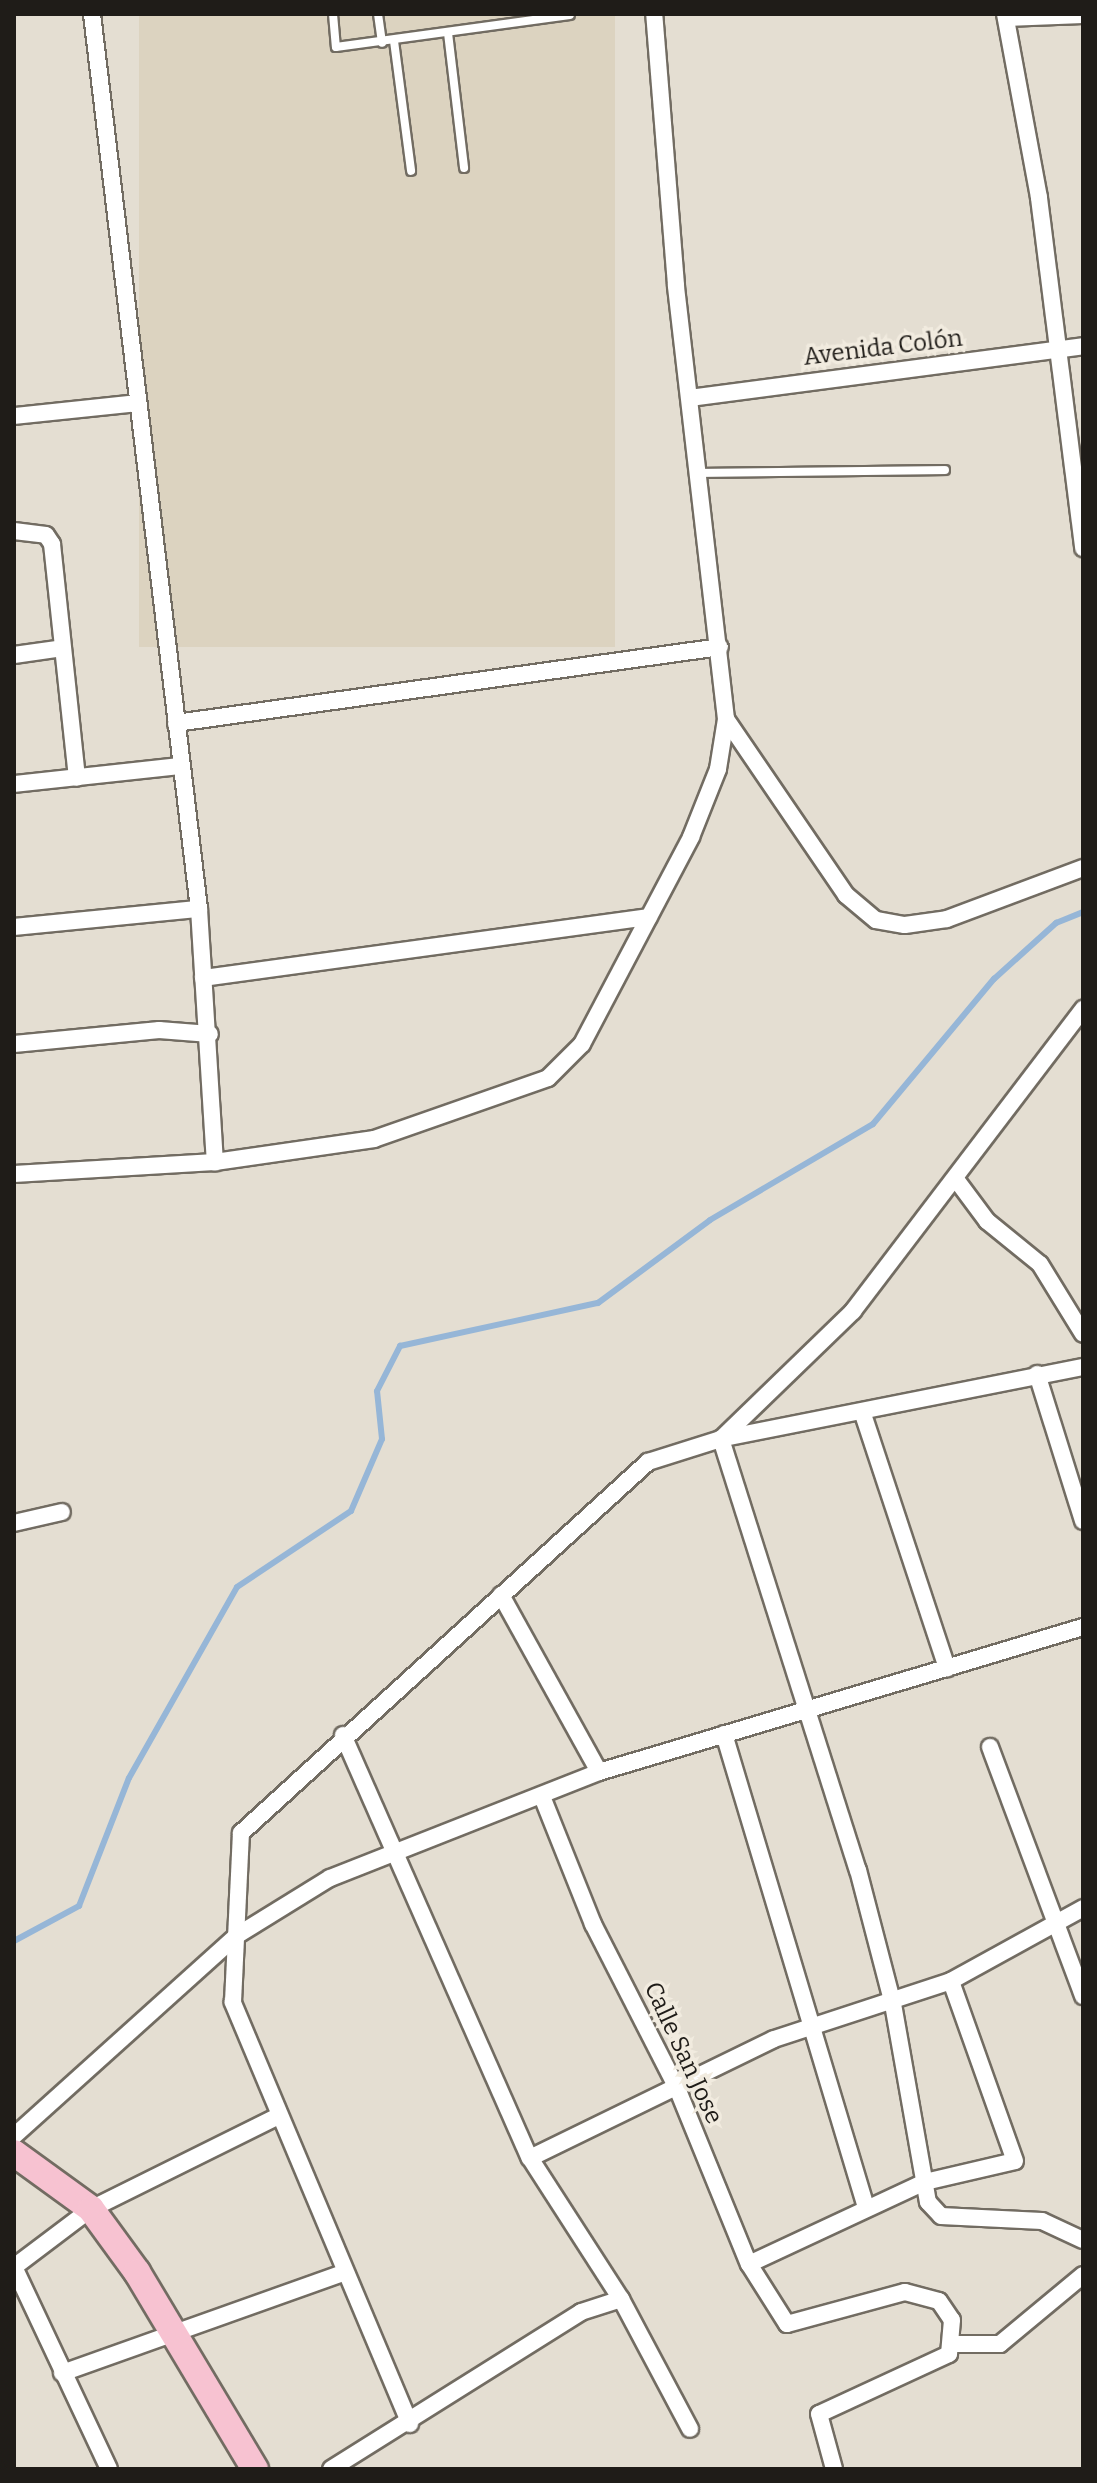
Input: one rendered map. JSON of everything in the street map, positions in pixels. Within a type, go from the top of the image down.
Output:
[{"type":"main road","points":[[14,2153],[91,2209],[137,2272],[170,2335],[255,2469]]},
{"type":"street","points":[[92,14],[199,909],[210,1034],[215,1162]]},
{"type":"street","points":[[14,1174],[215,1162],[374,1139],[548,1078],[582,1044],[697,824],[726,719],[690,398],[654,14]]},
{"type":"street","points":[[1083,15],[1006,16],[1060,349],[1083,548]]},
{"type":"street","name":"Avenida Colón","points":[[690,398],[1083,346]]},
{"type":"street","points":[[14,416],[137,403]]},
{"type":"street","points":[[14,531],[46,535],[52,544],[77,778]]},
{"type":"street","points":[[176,723],[720,647]]},
{"type":"street","points":[[14,655],[63,648]]},
{"type":"street","points":[[726,719],[846,895],[876,920],[905,925],[947,919],[1083,868]]},
{"type":"street","points":[[14,784],[181,766]]},
{"type":"street","points":[[14,927],[199,909]]},
{"type":"street","points":[[203,978],[649,917]]},
{"type":"street","points":[[721,1439],[853,1311],[958,1182],[1083,1009]]},
{"type":"street","points":[[14,1044],[159,1030],[210,1034]]},
{"type":"street","points":[[958,1182],[987,1221],[1040,1264],[1083,1334]]},
{"type":"street","points":[[410,2424],[276,2117],[233,2002],[241,1833],[343,1735],[648,1462],[721,1439],[863,1414],[1037,1374],[1083,1367]]},
{"type":"street","points":[[1037,1374],[1083,1521]]},
{"type":"street","points":[[863,1414],[947,1668]]},
{"type":"street","points":[[721,1439],[812,1711],[893,2004],[928,2202],[941,2216],[1042,2221],[1083,2240]]},
{"type":"street","points":[[14,1523],[62,1512]]},
{"type":"street","points":[[501,1595],[599,1772]]},
{"type":"street","points":[[14,2136],[236,1936],[392,1848],[543,1799],[599,1772],[812,1711],[1083,1627]]},
{"type":"street","points":[[724,1734],[866,2207]]},
{"type":"street","points":[[343,1735],[530,2158],[621,2299],[690,2429]]},
{"type":"street","points":[[990,1747],[1052,1924],[1083,1996]]},
{"type":"street","name":"Calle San Jose","points":[[543,1799],[593,1924],[677,2088],[749,2264],[787,2324],[914,2292],[947,2310],[954,2344]]},
{"type":"street","points":[[530,2158],[774,2039],[893,2004],[951,1981],[1083,1908]]},
{"type":"street","points":[[749,2264],[925,2182],[1015,2161],[951,1981]]},
{"type":"street","points":[[109,2469],[14,2267],[91,2209],[276,2117]]},
{"type":"street","points":[[62,2373],[345,2272]]},
{"type":"street","points":[[834,2469],[817,2427],[822,2410],[945,2357],[954,2344],[1000,2344],[1083,2275]]},
{"type":"street","points":[[331,2469],[410,2424],[581,2312],[621,2299]]},
{"type":"lane","points":[[333,14],[336,47],[570,15]]},
{"type":"lane","points":[[378,14],[382,43]]},
{"type":"lane","points":[[448,33],[464,168]]},
{"type":"lane","points":[[394,41],[411,171]]},
{"type":"lane","points":[[699,473],[945,470]]},
{"type":"shaded area","points":[[139,14],[615,14],[615,647],[139,647]]},
{"type":"waterway","points":[[14,1941],[79,1906],[129,1778],[237,1587],[351,1511],[382,1439],[377,1391],[400,1346],[598,1303],[710,1220],[873,1124],[994,979],[1056,923],[1083,912]]}]
